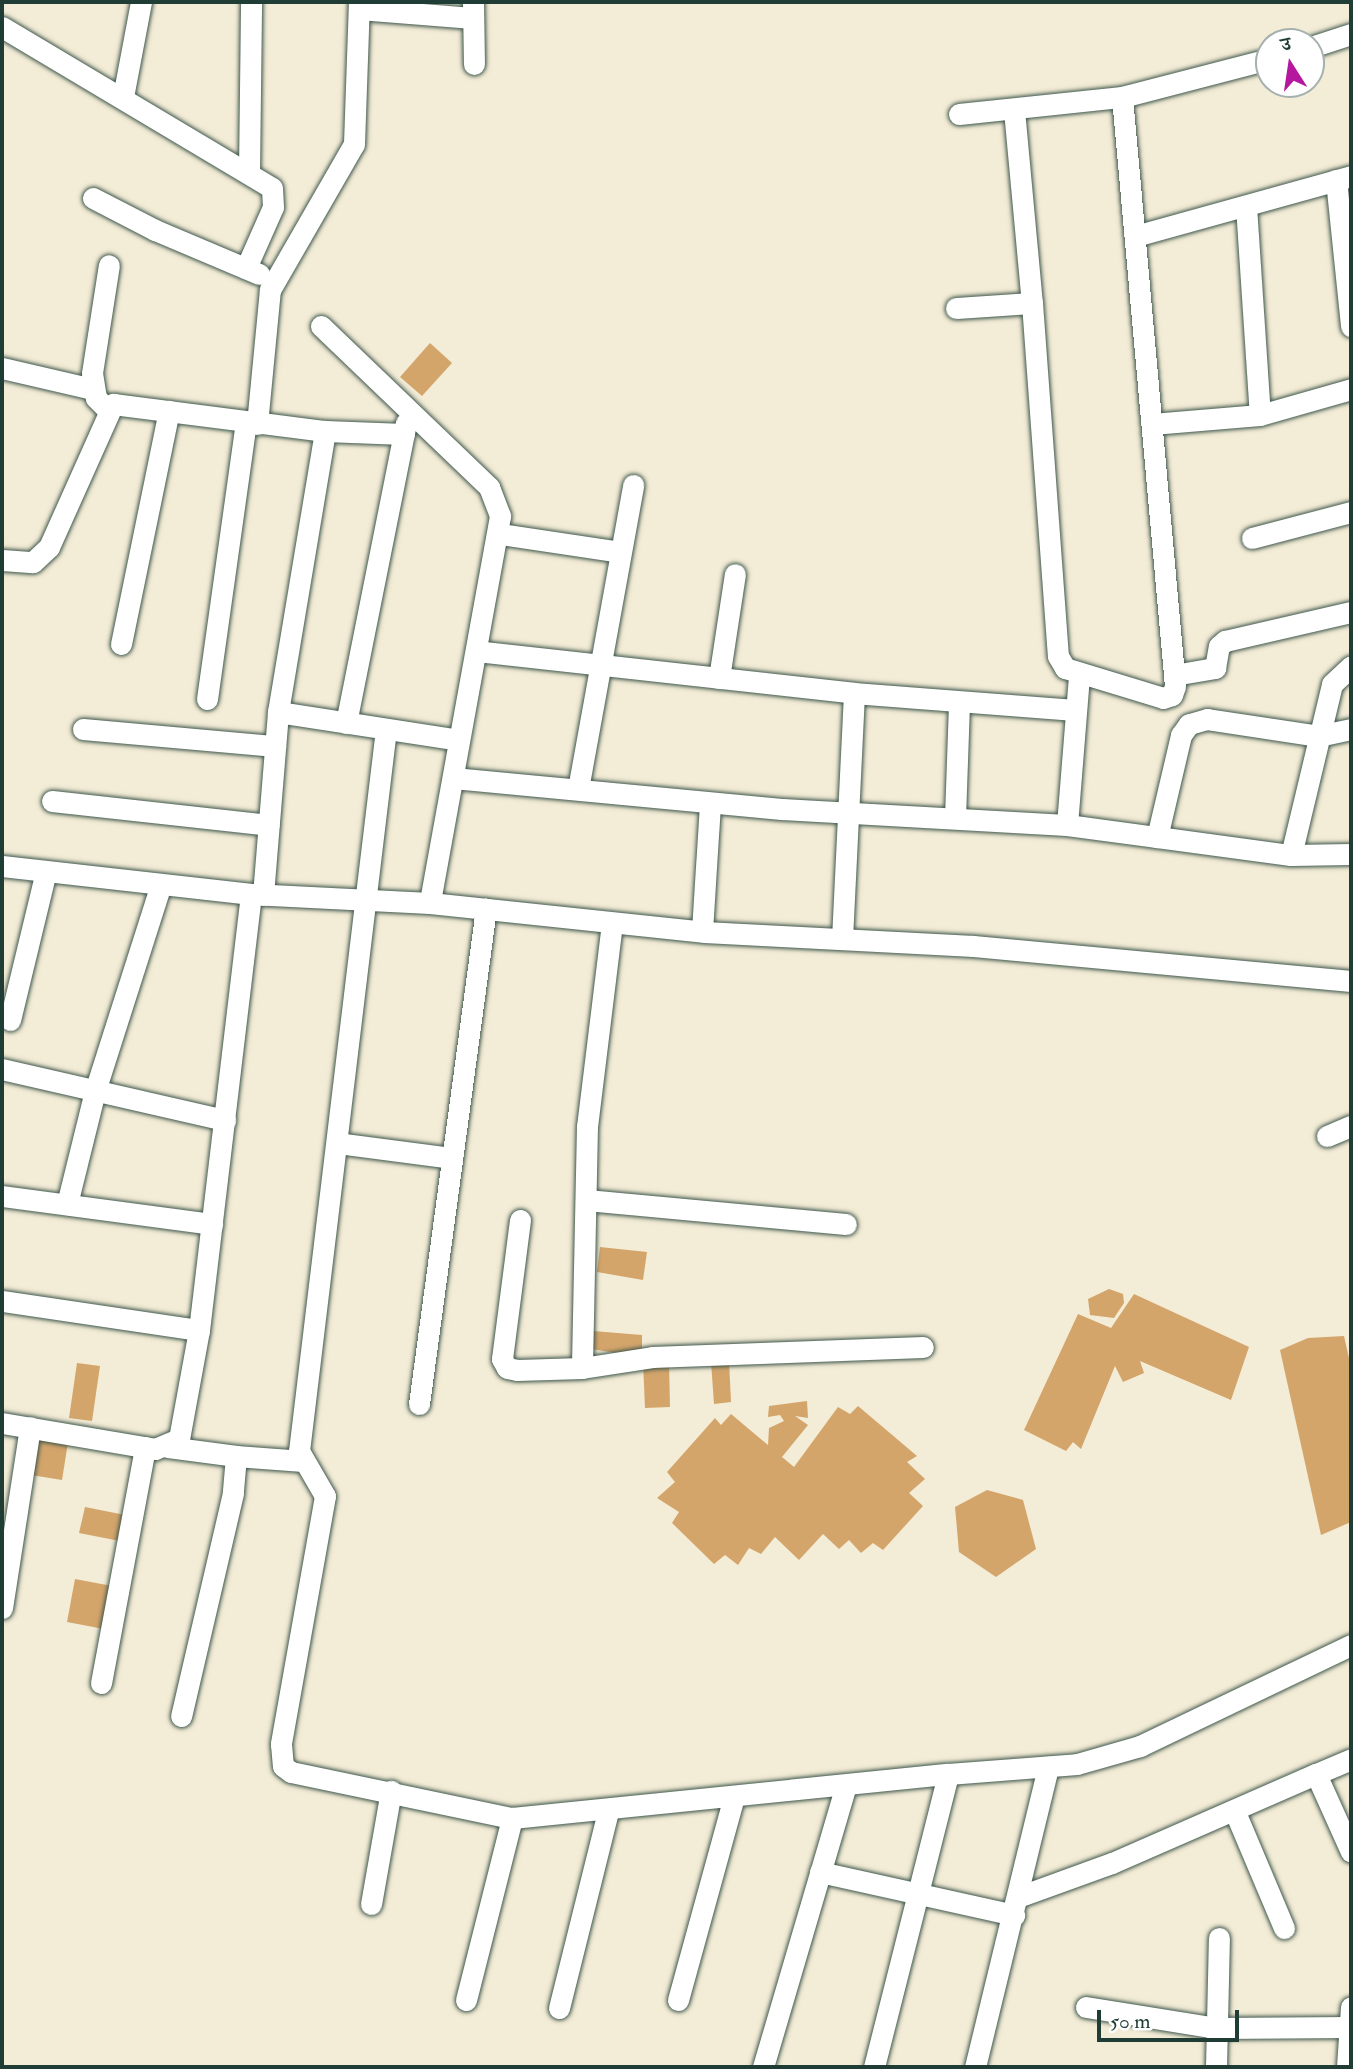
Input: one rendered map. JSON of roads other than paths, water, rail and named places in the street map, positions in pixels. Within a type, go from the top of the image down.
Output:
[{"type":"street","points":[[123,97],[141,2]]},
{"type":"street","points":[[249,172],[251,2]]},
{"type":"street","points":[[207,699],[251,423],[267,299],[274,280],[354,144],[359,6],[473,10],[474,64]]},
{"type":"street","points":[[2,27],[249,172],[275,195],[246,268]]},
{"type":"street","points":[[1325,42],[1351,34]]},
{"type":"street","points":[[959,114],[1122,97],[1255,63]]},
{"type":"street","points":[[1014,110],[1032,303],[1058,656],[1065,668],[1079,676],[1163,698],[1172,695],[1174,675],[1122,97]]},
{"type":"street","points":[[1135,236],[1344,178],[1351,326]]},
{"type":"street","points":[[93,198],[274,280]]},
{"type":"street","points":[[1246,206],[1260,415]]},
{"type":"street","points":[[93,389],[109,265]]},
{"type":"street","points":[[956,307],[1032,303]]},
{"type":"street","points":[[321,326],[489,488],[500,516],[500,534],[430,902]]},
{"type":"street","points":[[2,368],[93,389],[107,409]]},
{"type":"street","points":[[1152,424],[1260,415],[1351,389]]},
{"type":"street","points":[[107,409],[125,404],[325,431],[404,434]]},
{"type":"street","points":[[2,561],[33,562],[49,547],[107,409]]},
{"type":"street","points":[[121,644],[169,411]]},
{"type":"street","points":[[346,723],[408,412]]},
{"type":"street","points":[[168,1447],[178,1439],[183,1424],[199,1330],[225,1120],[269,825],[278,712],[325,431]]},
{"type":"street","points":[[578,789],[598,666],[633,485]]},
{"type":"street","points":[[1252,538],[1351,512]]},
{"type":"street","points":[[500,534],[620,552]]},
{"type":"street","points":[[719,678],[735,574]]},
{"type":"street","points":[[1174,675],[1215,668],[1219,646],[1225,641],[1351,612]]},
{"type":"street","points":[[476,651],[959,704],[1074,710]]},
{"type":"street","points":[[1291,855],[1332,684],[1351,666]]},
{"type":"street","points":[[1068,825],[1074,710],[1079,676]]},
{"type":"street","points":[[842,939],[854,693]]},
{"type":"street","points":[[955,818],[959,704]]},
{"type":"street","points":[[278,712],[459,740]]},
{"type":"street","points":[[1157,837],[1181,735],[1189,724],[1207,719],[1319,736],[1351,729]]},
{"type":"street","points":[[83,729],[275,746]]},
{"type":"street","points":[[386,729],[299,1451],[325,1496],[280,1758],[291,1772],[512,1818],[608,1811],[948,1774],[1077,1764],[1140,1745],[1351,1645]]},
{"type":"street","points":[[453,778],[710,803],[1068,825],[1291,855],[1351,854]]},
{"type":"street","points":[[52,801],[269,825]]},
{"type":"street","points":[[702,931],[710,803]]},
{"type":"street","points":[[2,866],[257,894],[430,902],[702,931],[842,939],[1351,981]]},
{"type":"street","points":[[10,1020],[46,871]]},
{"type":"street","points":[[67,1204],[95,1091],[161,884]]},
{"type":"street","points":[[419,1404],[485,909]]},
{"type":"street","points":[[582,1368],[587,1126],[612,923]]},
{"type":"street","points":[[2,1069],[225,1120]]},
{"type":"street","points":[[1327,1136],[1351,1126]]},
{"type":"street","points":[[337,1143],[452,1158]]},
{"type":"street","points":[[2,1196],[212,1224]]},
{"type":"street","points":[[586,1200],[846,1224]]},
{"type":"street","points":[[520,1220],[502,1359],[507,1368],[582,1368],[652,1357],[923,1347]]},
{"type":"street","points":[[2,1301],[199,1330]]},
{"type":"street","points":[[2,1423],[145,1447],[303,1461]]},
{"type":"street","points":[[2,1608],[30,1427]]},
{"type":"street","points":[[101,1683],[145,1447]]},
{"type":"street","points":[[181,1716],[233,1493],[236,1456]]},
{"type":"street","points":[[820,1872],[1016,1906],[1351,1759]]},
{"type":"street","points":[[975,2067],[1048,1767]]},
{"type":"street","points":[[874,2067],[948,1774]]},
{"type":"street","points":[[1316,1774],[1351,1852]]},
{"type":"street","points":[[763,2067],[846,1785]]},
{"type":"street","points":[[372,1904],[391,1791]]},
{"type":"street","points":[[678,2000],[734,1797]]},
{"type":"street","points":[[559,2008],[608,1811]]},
{"type":"street","points":[[1235,1812],[1284,1928]]},
{"type":"street","points":[[466,2000],[512,1818]]},
{"type":"street","points":[[1216,2067],[1219,1938]]},
{"type":"street","points":[[1086,2007],[1217,2028],[1351,2021],[1347,2067]]}]
